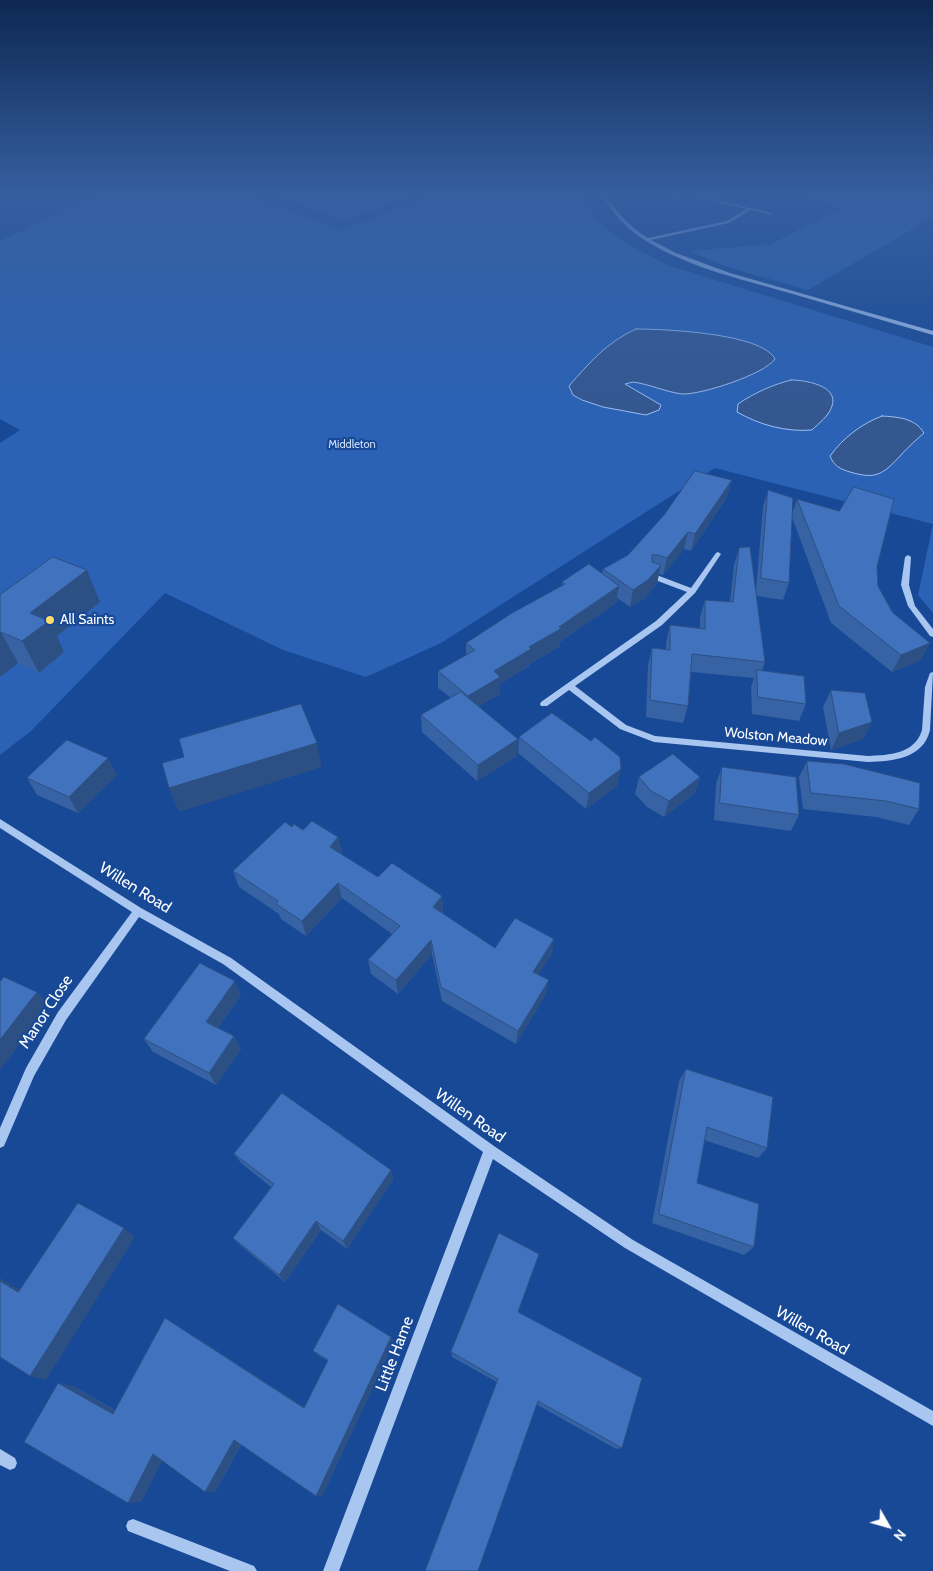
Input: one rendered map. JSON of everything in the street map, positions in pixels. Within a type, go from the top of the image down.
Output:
[{"type":"street","points":[[713,268],[933,333]]},
{"type":"street","points":[[544,704],[659,624],[692,591],[718,554]]},
{"type":"street","points":[[908,557],[905,585],[912,606],[933,634]]},
{"type":"street","points":[[652,576],[692,591]]},
{"type":"street","name":"Wolston Meadow","points":[[570,687],[623,727],[654,739],[876,759],[892,758],[910,752],[924,738],[929,682],[933,675]]},
{"type":"street","name":"Willen Road","points":[[0,823],[138,910],[227,962],[490,1150],[629,1244],[933,1419]]},
{"type":"street","name":"Manor Close","points":[[0,1142],[30,1072],[62,1016],[138,910]]},
{"type":"street","name":"Little Hame","points":[[331,1571],[490,1150]]},
{"type":"street","points":[[133,1526],[249,1571]]},
{"type":"green space","name":"Middleton","points":[[0,268],[678,268],[933,347],[933,524],[715,468],[441,643],[366,677],[283,650],[165,593],[31,731],[0,755],[0,443],[20,430],[0,419]]},
{"type":"green space","points":[[731,268],[845,268],[808,290]]},
{"type":"green space","points":[[933,524],[933,613],[918,595]]},
{"type":"shaded area","points":[[636,329],[711,334],[732,338],[752,343],[766,350],[775,359],[769,365],[746,377],[717,387],[691,393],[676,393],[633,382],[625,384],[661,405],[659,410],[646,415],[603,407],[573,395],[569,386],[591,361],[616,340]]},
{"type":"shaded area","points":[[791,380],[819,385],[830,393],[833,399],[829,413],[812,430],[792,430],[773,427],[737,412],[738,404],[744,400],[777,384]]},
{"type":"shaded area","points":[[882,416],[911,421],[924,433],[889,467],[879,474],[859,474],[843,470],[835,465],[830,456],[841,443],[860,427]]},
{"type":"building","points":[[695,471],[732,480],[695,534],[688,532],[667,558],[652,555],[652,562],[661,565],[648,580],[633,590],[603,569],[628,555],[664,515]]},
{"type":"building","points":[[854,487],[894,499],[877,567],[878,586],[892,612],[930,643],[901,655],[839,606],[797,499],[839,511]]},
{"type":"building","points":[[768,490],[793,498],[789,583],[761,578]]},
{"type":"building","points":[[750,547],[765,662],[692,654],[688,706],[650,700],[652,648],[670,650],[670,625],[705,629],[705,600],[733,602],[739,548]]},
{"type":"building","points":[[53,557],[87,570],[30,613],[49,621],[22,641],[0,632],[0,595]]},
{"type":"building","points":[[589,564],[619,586],[559,627],[562,628],[529,647],[531,649],[494,671],[500,677],[468,696],[438,671],[475,650],[466,643],[512,613],[565,584],[562,582]]},
{"type":"building","points":[[757,670],[804,676],[806,704],[758,697]]},
{"type":"building","points":[[831,690],[865,693],[872,722],[839,733]]},
{"type":"building","points":[[461,692],[518,739],[478,765],[421,715]]},
{"type":"building","points":[[301,704],[317,743],[169,788],[162,763],[184,757],[179,739]]},
{"type":"building","points":[[552,713],[591,741],[595,737],[620,757],[621,769],[589,793],[519,737]]},
{"type":"building","points":[[67,740],[108,758],[69,797],[27,778]]},
{"type":"building","points":[[673,754],[700,777],[669,801],[651,791],[639,777]]},
{"type":"building","points":[[807,761],[844,764],[920,783],[919,809],[886,801],[811,793]]},
{"type":"building","points":[[722,767],[796,777],[799,815],[720,803]]},
{"type":"building","points":[[312,821],[338,837],[330,847],[378,877],[392,863],[442,896],[433,907],[495,948],[515,918],[554,939],[533,972],[549,980],[518,1031],[441,987],[431,940],[396,980],[368,960],[400,926],[338,883],[302,921],[276,904],[278,901],[233,871],[285,822],[292,827],[294,824],[303,830]]},
{"type":"building","points":[[200,963],[235,981],[206,1022],[234,1036],[209,1073],[144,1039]]},
{"type":"building","points":[[4,977],[37,992],[0,1040],[0,982]]},
{"type":"building","points":[[686,1069],[773,1097],[767,1148],[707,1127],[697,1183],[759,1204],[754,1247],[659,1214]]},
{"type":"building","points":[[282,1093],[391,1170],[343,1241],[316,1221],[279,1275],[233,1238],[274,1184],[234,1154]]},
{"type":"building","points":[[78,1203],[124,1228],[30,1376],[0,1357],[0,1281],[18,1292]]},
{"type":"building","points":[[499,1233],[539,1254],[518,1312],[642,1378],[622,1448],[538,1401],[478,1571],[425,1571],[498,1379],[451,1352]]},
{"type":"building","points":[[338,1304],[391,1337],[316,1496],[234,1440],[205,1492],[153,1454],[128,1503],[24,1442],[58,1383],[113,1414],[165,1318],[304,1408],[328,1360],[313,1351]]},
{"type":"place","name":"All Saints","points":[[50,620]]}]
